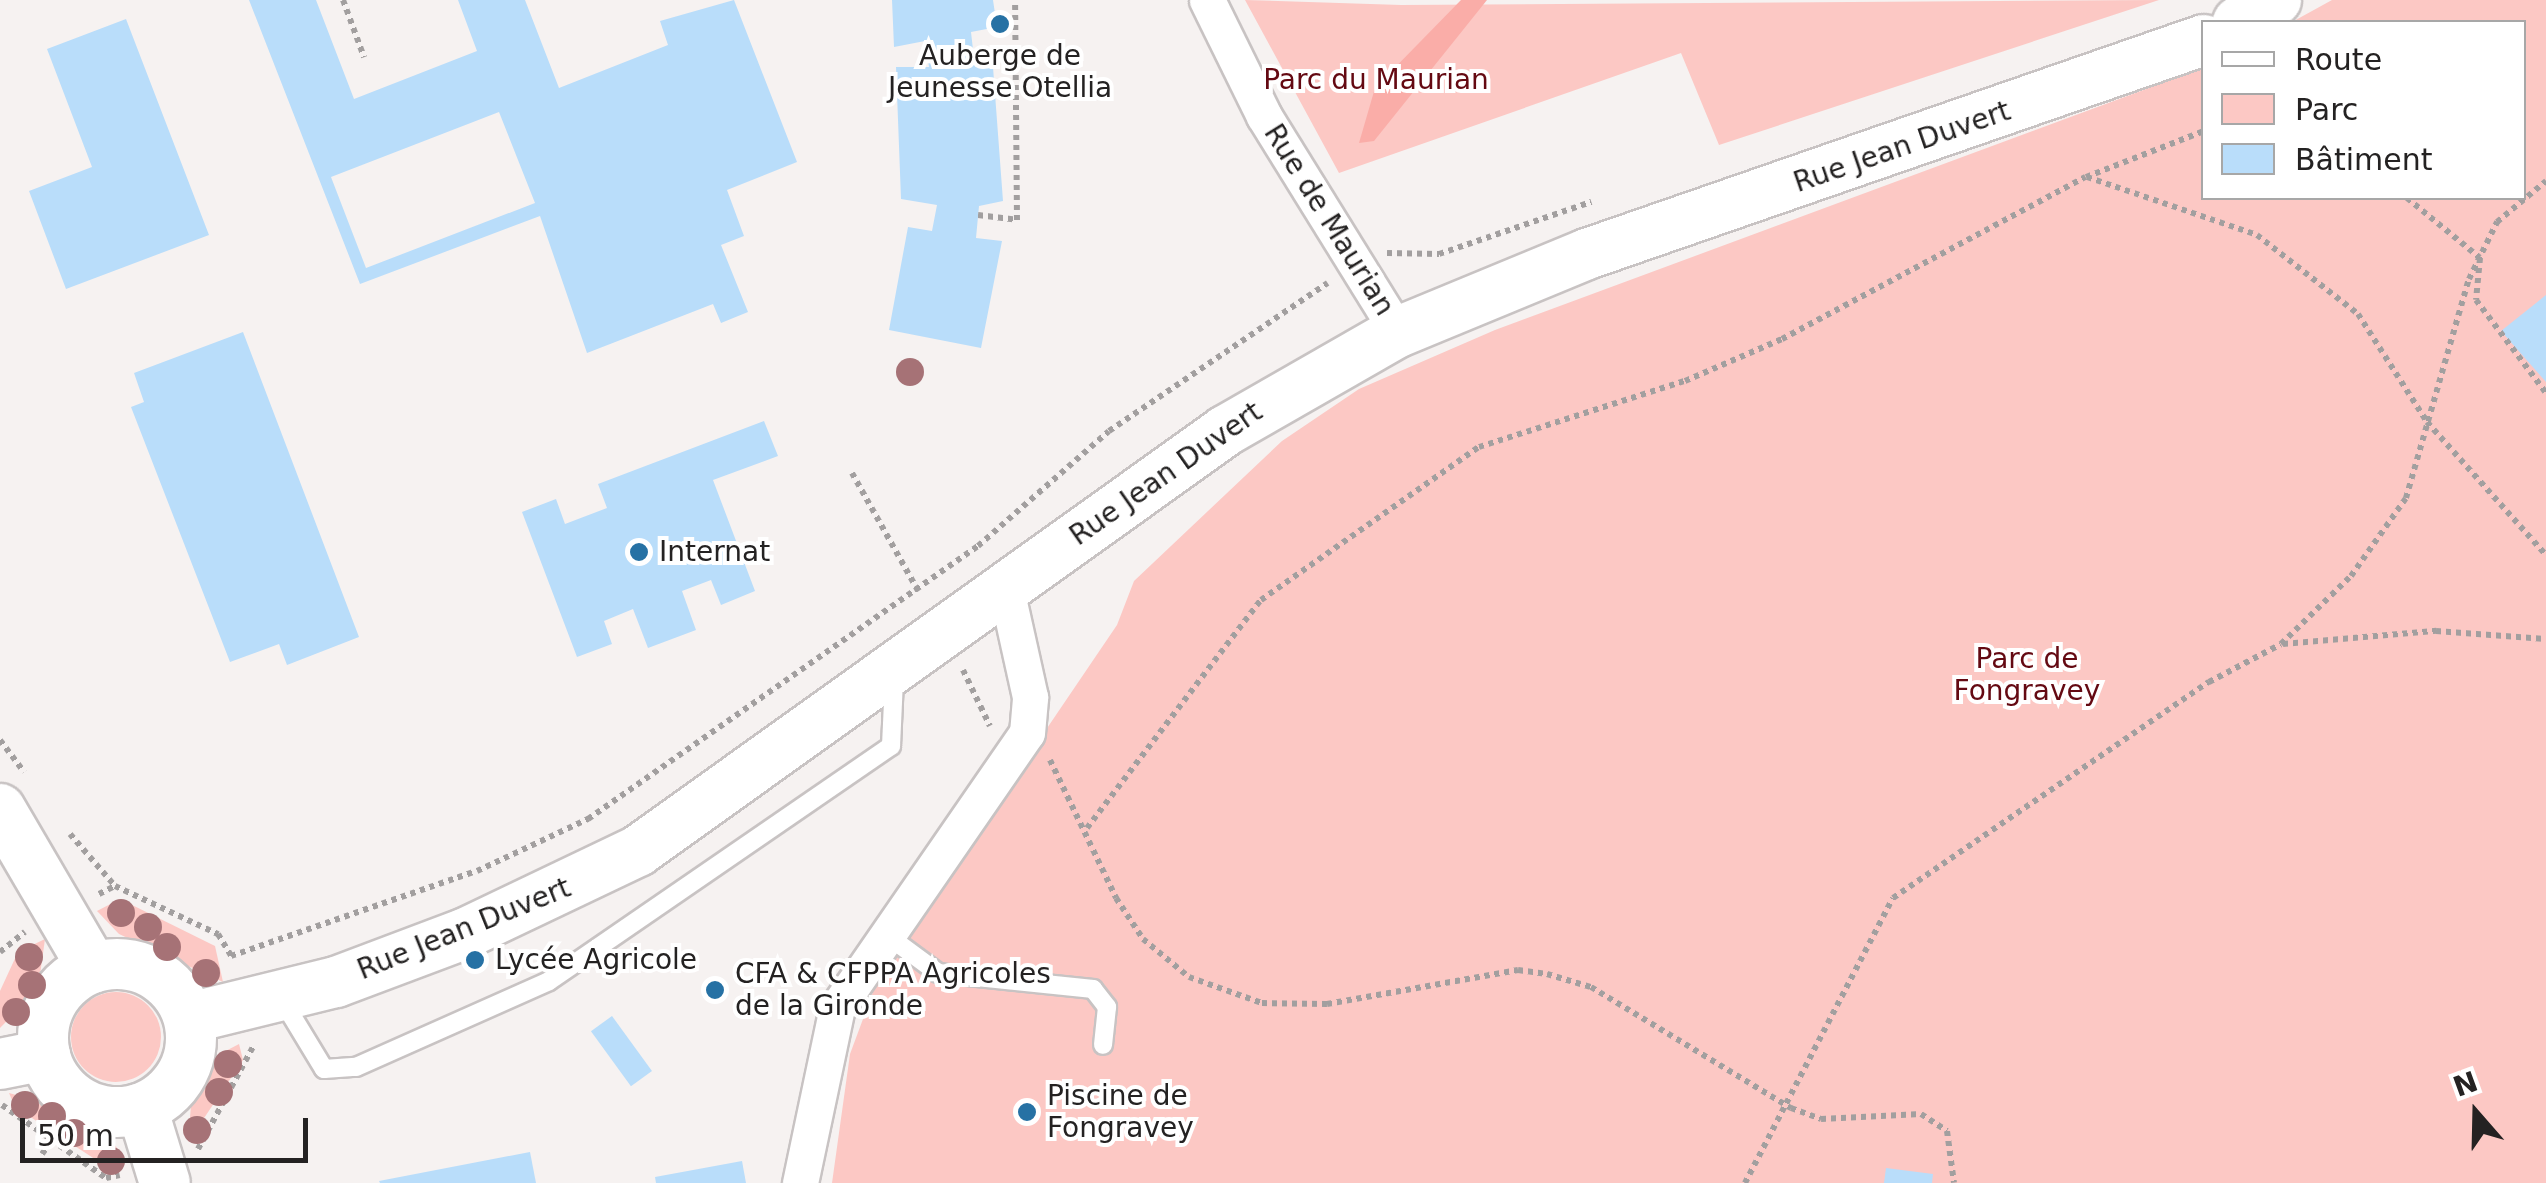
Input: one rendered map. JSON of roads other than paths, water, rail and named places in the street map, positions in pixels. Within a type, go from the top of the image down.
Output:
[{"type":"street","name":"Rue de Maurian","points":[[1207,0],[1264,116],[1398,332]]},
{"type":"street","points":[[2241,20],[2276,0]]},
{"type":"street","name":"Rue Jean Duvert","points":[[189,1018],[281,998],[464,934],[588,878],[729,793],[1006,589],[1276,398],[1398,332],[1604,248],[2201,41]]},
{"type":"street","points":[[800,1183],[838,1008],[884,933],[1027,733],[1030,697],[1006,589]]},
{"type":"street","points":[[0,808],[93,968]]},
{"type":"street","points":[[93,968],[151,973],[189,1018],[188,1062],[142,1108],[92,1108],[22,1059],[53,1002],[93,968]]},
{"type":"street","points":[[142,1108],[165,1183]]},
{"type":"lane","points":[[281,998],[324,1069],[356,1067],[549,982],[891,746],[894,671]]},
{"type":"lane","points":[[884,933],[938,973],[1093,989],[1107,1008],[1103,1045]]},
{"type":"place","name":"Auberge de Jeunesse Otellia","points":[[1000,24]]},
{"type":"place","name":"Internat","points":[[639,552]]},
{"type":"place","name":"Lycée Agricole","points":[[475,960]]},
{"type":"place","name":"CFA & CFPPA Agricoles de la Gironde","points":[[715,990]]},
{"type":"place","name":"Piscine de Fongravey","points":[[1027,1112]]},
{"type":"park label","name":"Parc du Maurian","points":[[1376,80]]},
{"type":"park label","name":"Parc de Fongravey","points":[[2027,675]]}]
